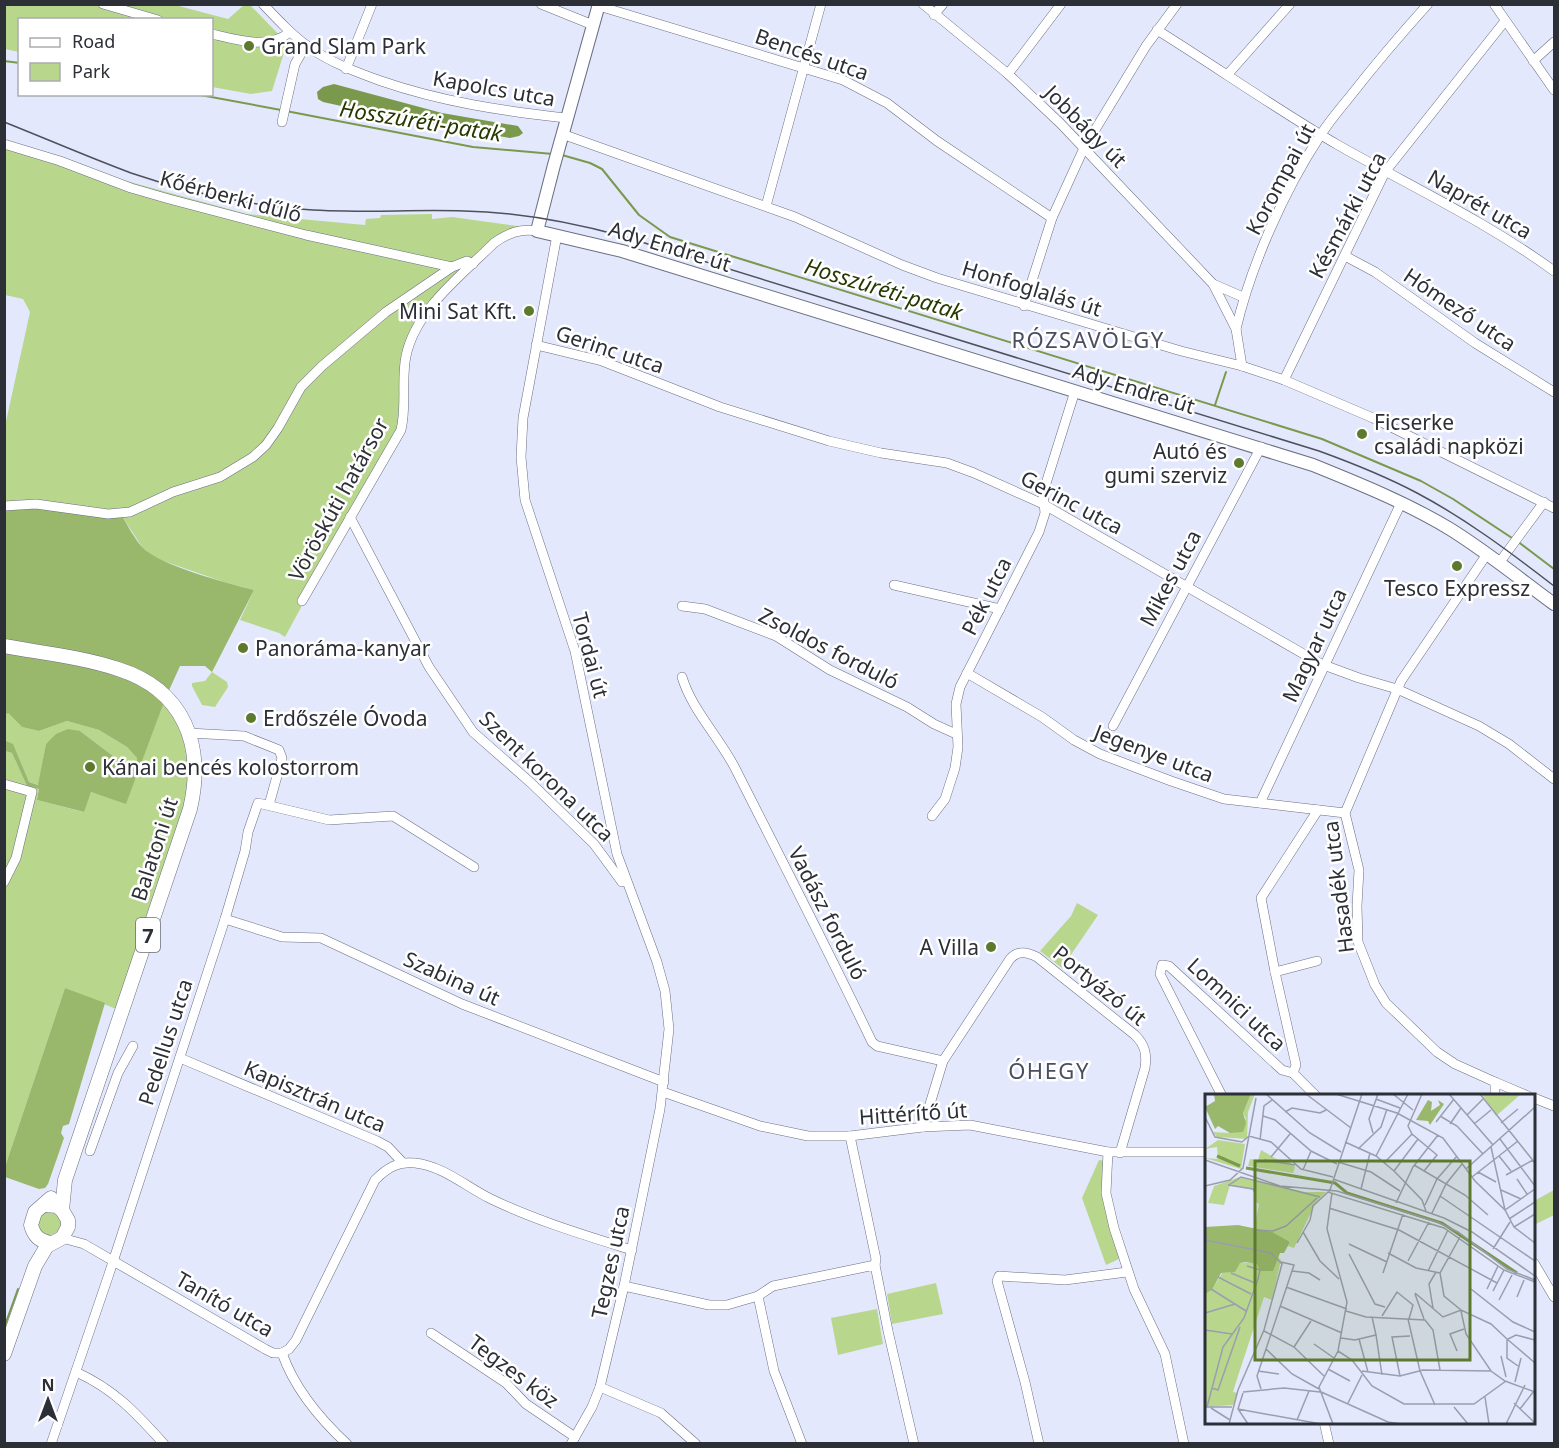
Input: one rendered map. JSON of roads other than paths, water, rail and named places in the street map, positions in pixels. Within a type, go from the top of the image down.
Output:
[{"type":"main road","name":"Balatoni út","points":[[4,646],[104,665],[128,673],[147,683],[166,697],[185,722],[194,750],[196,767],[196,786],[190,809],[65,1180],[62,1210],[68,1220],[60,1236],[35,1266]]},
{"type":"main road","name":"Balatoni út","points":[[4,1354],[35,1266],[36,1237],[31,1218],[65,1180]]},
{"type":"main road","points":[[45,1205],[57,1206],[62,1210]]},
{"type":"main road","points":[[36,1237],[43,1241],[60,1236]]},
{"type":"street","points":[[103,4],[151,18]]},
{"type":"street","name":"Kapolcs utca","points":[[263,4],[306,45],[346,69],[417,93],[449,101],[501,111],[566,118]]},
{"type":"street","points":[[346,69],[372,4]]},
{"type":"street","points":[[541,4],[593,25]]},
{"type":"street","points":[[766,206],[821,4]]},
{"type":"street","name":"Jobbágy út","points":[[923,4],[1008,74],[1060,123],[1213,284],[1236,329],[1242,366]]},
{"type":"street","points":[[934,15],[943,4]]},
{"type":"street","points":[[1008,74],[1060,4]]},
{"type":"street","points":[[1024,306],[1052,218],[1084,148],[1156,30],[1177,4]]},
{"type":"street","points":[[1228,74],[1290,4]]},
{"type":"street","name":"Korompai út","points":[[1236,329],[1244,297],[1284,201],[1320,134],[1386,51],[1428,4]]},
{"type":"street","points":[[1494,4],[1554,90]]},
{"type":"street","points":[[537,231],[566,118],[599,5]]},
{"type":"street","name":"Bencés utca","points":[[599,5],[843,80],[887,103],[937,141],[1052,218]]},
{"type":"street","name":"Késmárki utca","points":[[1284,380],[1385,172],[1505,21]]},
{"type":"street","name":"Naprét utca","points":[[1156,30],[1320,134],[1494,231],[1554,271]]},
{"type":"street","points":[[213,34],[256,42],[282,38],[290,32]]},
{"type":"street","points":[[1533,61],[1554,42]]},
{"type":"street","points":[[283,119],[295,64],[306,45]]},
{"type":"street","name":"Honfoglalás út","points":[[562,134],[795,217],[902,265],[937,278],[1024,306],[1180,351],[1242,366],[1284,380],[1373,418],[1554,508]]},
{"type":"street","name":"Kőérberki dűlő","points":[[4,144],[169,199],[306,235],[452,267]]},
{"type":"street","name":"Vöröskúti határsor","points":[[302,601],[401,430],[405,405],[405,364],[412,337],[439,298],[502,237],[524,229],[537,231]]},
{"type":"street","name":"Ady Endre út","points":[[537,231],[622,251],[1261,447],[1322,468],[1401,503],[1452,530],[1554,604]]},
{"type":"street","name":"Tordai út","points":[[557,235],[536,345],[521,442],[520,457],[525,500],[575,651],[620,864],[657,962],[665,991],[669,1029],[664,1087]]},
{"type":"street","name":"Hómező utca","points":[[1345,256],[1375,272],[1475,343],[1554,392]]},
{"type":"street","name":"Kőérberki dűlő","points":[[4,506],[36,504],[108,514],[130,512],[173,492],[220,477],[254,456],[278,428],[301,387],[322,366],[386,312],[452,267],[467,261],[473,264]]},
{"type":"street","name":"Jobbágy út","points":[[1213,284],[1244,297]]},
{"type":"street","name":"Gerinc utca","points":[[536,345],[602,362],[720,407],[829,441],[881,453],[947,463],[1043,504],[1325,665],[1397,689],[1486,731],[1523,754],[1554,779]]},
{"type":"street","name":"Pék utca","points":[[932,816],[945,799],[958,747],[956,699],[1039,532],[1045,513],[1043,493],[1075,391]]},
{"type":"street","name":"Mikes utca","points":[[1113,726],[1261,447]]},
{"type":"street","points":[[1499,563],[1544,502]]},
{"type":"street","name":"Magyar utca","points":[[1260,803],[1401,503]]},
{"type":"street","name":"Szent korona utca","points":[[350,517],[429,667],[473,732],[531,783],[594,844],[635,901]]},
{"type":"street","name":"Hasadék utca","points":[[1487,554],[1406,672],[1345,813],[1359,870],[1358,942],[1375,985],[1386,1003],[1437,1052],[1455,1064],[1525,1094]]},
{"type":"street","points":[[894,585],[1000,609]]},
{"type":"street","name":"Zsoldos forduló","points":[[682,606],[705,609],[776,636],[830,670],[907,707],[934,724],[956,734]]},
{"type":"street","name":"Jegenye utca","points":[[968,673],[1100,754],[1224,799],[1345,813]]},
{"type":"street","name":"Vadász forduló","points":[[682,677],[687,692],[724,747],[767,834],[802,897],[872,1042],[876,1046],[943,1061]]},
{"type":"street","name":"Pedellus utca","points":[[51,1443],[225,919],[256,806],[261,803],[268,805],[282,758],[279,750],[244,736],[189,733]]},
{"type":"street","points":[[4,784],[32,792],[16,858],[4,882]]},
{"type":"street","points":[[268,805],[329,820],[393,816],[474,867]]},
{"type":"street","name":"Lomnici utca","points":[[1221,1094],[1160,974],[1162,965],[1169,966],[1282,1070],[1293,1073],[1296,1065],[1261,898],[1318,810]]},
{"type":"street","name":"Szabina út","points":[[225,919],[282,937],[321,938],[462,1004],[664,1087]]},
{"type":"street","name":"Portyázó út","points":[[943,1061],[1010,959],[1022,953],[1037,957],[1135,1035],[1144,1047],[1147,1058],[1145,1068],[1120,1153]]},
{"type":"street","points":[[1275,972],[1317,961]]},
{"type":"street","points":[[90,1151],[118,1073],[133,1046]]},
{"type":"street","name":"Kapisztrán utca","points":[[180,1058],[377,1141],[388,1147],[403,1163]]},
{"type":"street","points":[[923,1127],[943,1061]]},
{"type":"street","points":[[1293,1073],[1315,1094]]},
{"type":"street","points":[[1492,1094],[1495,1083]]},
{"type":"street","name":"Hittérítő út","points":[[664,1087],[760,1126],[787,1133],[828,1137],[923,1127],[970,1125],[1108,1152],[1205,1152]]},
{"type":"street","name":"Tegzes utca","points":[[573,1440],[592,1407],[600,1387],[632,1250],[664,1087]]},
{"type":"street","points":[[1535,1099],[1554,1106]]},
{"type":"street","points":[[83,1125],[97,1130]]},
{"type":"street","points":[[850,1136],[876,1259],[875,1265],[914,1443]]},
{"type":"street","points":[[1108,1152],[1106,1193],[1127,1272],[1165,1354],[1184,1443]]},
{"type":"street","points":[[282,1353],[289,1349],[296,1340],[375,1180],[386,1169],[403,1163],[431,1166],[489,1198],[519,1211],[632,1250]]},
{"type":"street","name":"Tanító utca","points":[[60,1236],[84,1244],[265,1349],[273,1353],[282,1353],[296,1382],[324,1420],[347,1443]]},
{"type":"street","points":[[624,1286],[709,1305],[727,1305],[758,1296],[773,1286],[875,1265]]},
{"type":"street","points":[[1535,1266],[1554,1297]]},
{"type":"street","points":[[1040,1443],[997,1281],[999,1276],[1065,1280],[1127,1272]]},
{"type":"street","points":[[758,1296],[774,1371],[802,1443]]},
{"type":"street","name":"Tegzes köz","points":[[431,1333],[506,1383],[526,1404],[573,1440]]},
{"type":"street","points":[[76,1372],[117,1395],[164,1443]]},
{"type":"street","points":[[600,1387],[661,1413],[696,1443]]},
{"type":"street","points":[[1324,1424],[1329,1443]]},
{"type":"water","points":[[334,84],[442,113],[518,126],[523,133],[510,138],[391,117],[318,99],[317,92],[323,87]]},
{"type":"waterway","name":"Hosszúréti-patak","points":[[4,61],[18,63]]},
{"type":"waterway","name":"Hosszúréti-patak","points":[[206,96],[281,110]]},
{"type":"waterway","name":"Hosszúréti-patak","points":[[286,111],[473,147],[553,154]]},
{"type":"waterway","name":"Hosszúréti-patak","points":[[562,155],[602,169],[639,215],[670,237],[1322,439],[1421,481],[1512,538]]},
{"type":"waterway","points":[[1215,405],[1226,372]]},
{"type":"waterway","name":"Hosszúréti-patak","points":[[1517,541],[1554,569]]},
{"type":"waterway","points":[[4,1328],[18,1289]]},
{"type":"tram line","points":[[4,122],[131,173],[173,186],[236,200],[279,207],[321,210],[504,213],[563,222],[622,236],[1319,451],[1393,481],[1435,503],[1487,536],[1554,586]]},
{"type":"place","name":"Grand Slam Park","points":[[249,46]]},
{"type":"place","name":"Mini Sat Kft.","points":[[529,311]]},
{"type":"place","name":"Ficserke családi napközi","points":[[1362,434]]},
{"type":"place","name":"Autó és gumi szerviz","points":[[1239,463]]},
{"type":"place","name":"Tesco Expressz","points":[[1457,566]]},
{"type":"place","name":"Panoráma-kanyar","points":[[243,648]]},
{"type":"place","name":"Erdőszéle Óvoda","points":[[251,718]]},
{"type":"place","name":"Kánai bencés kolostorrom","points":[[90,767]]},
{"type":"place","name":"A Villa","points":[[991,947]]},
{"type":"district","name":"RÓZSAVÖLGY","points":[[1088,339]]},
{"type":"district","name":"ÓHEGY","points":[[1049,1070]]}]
